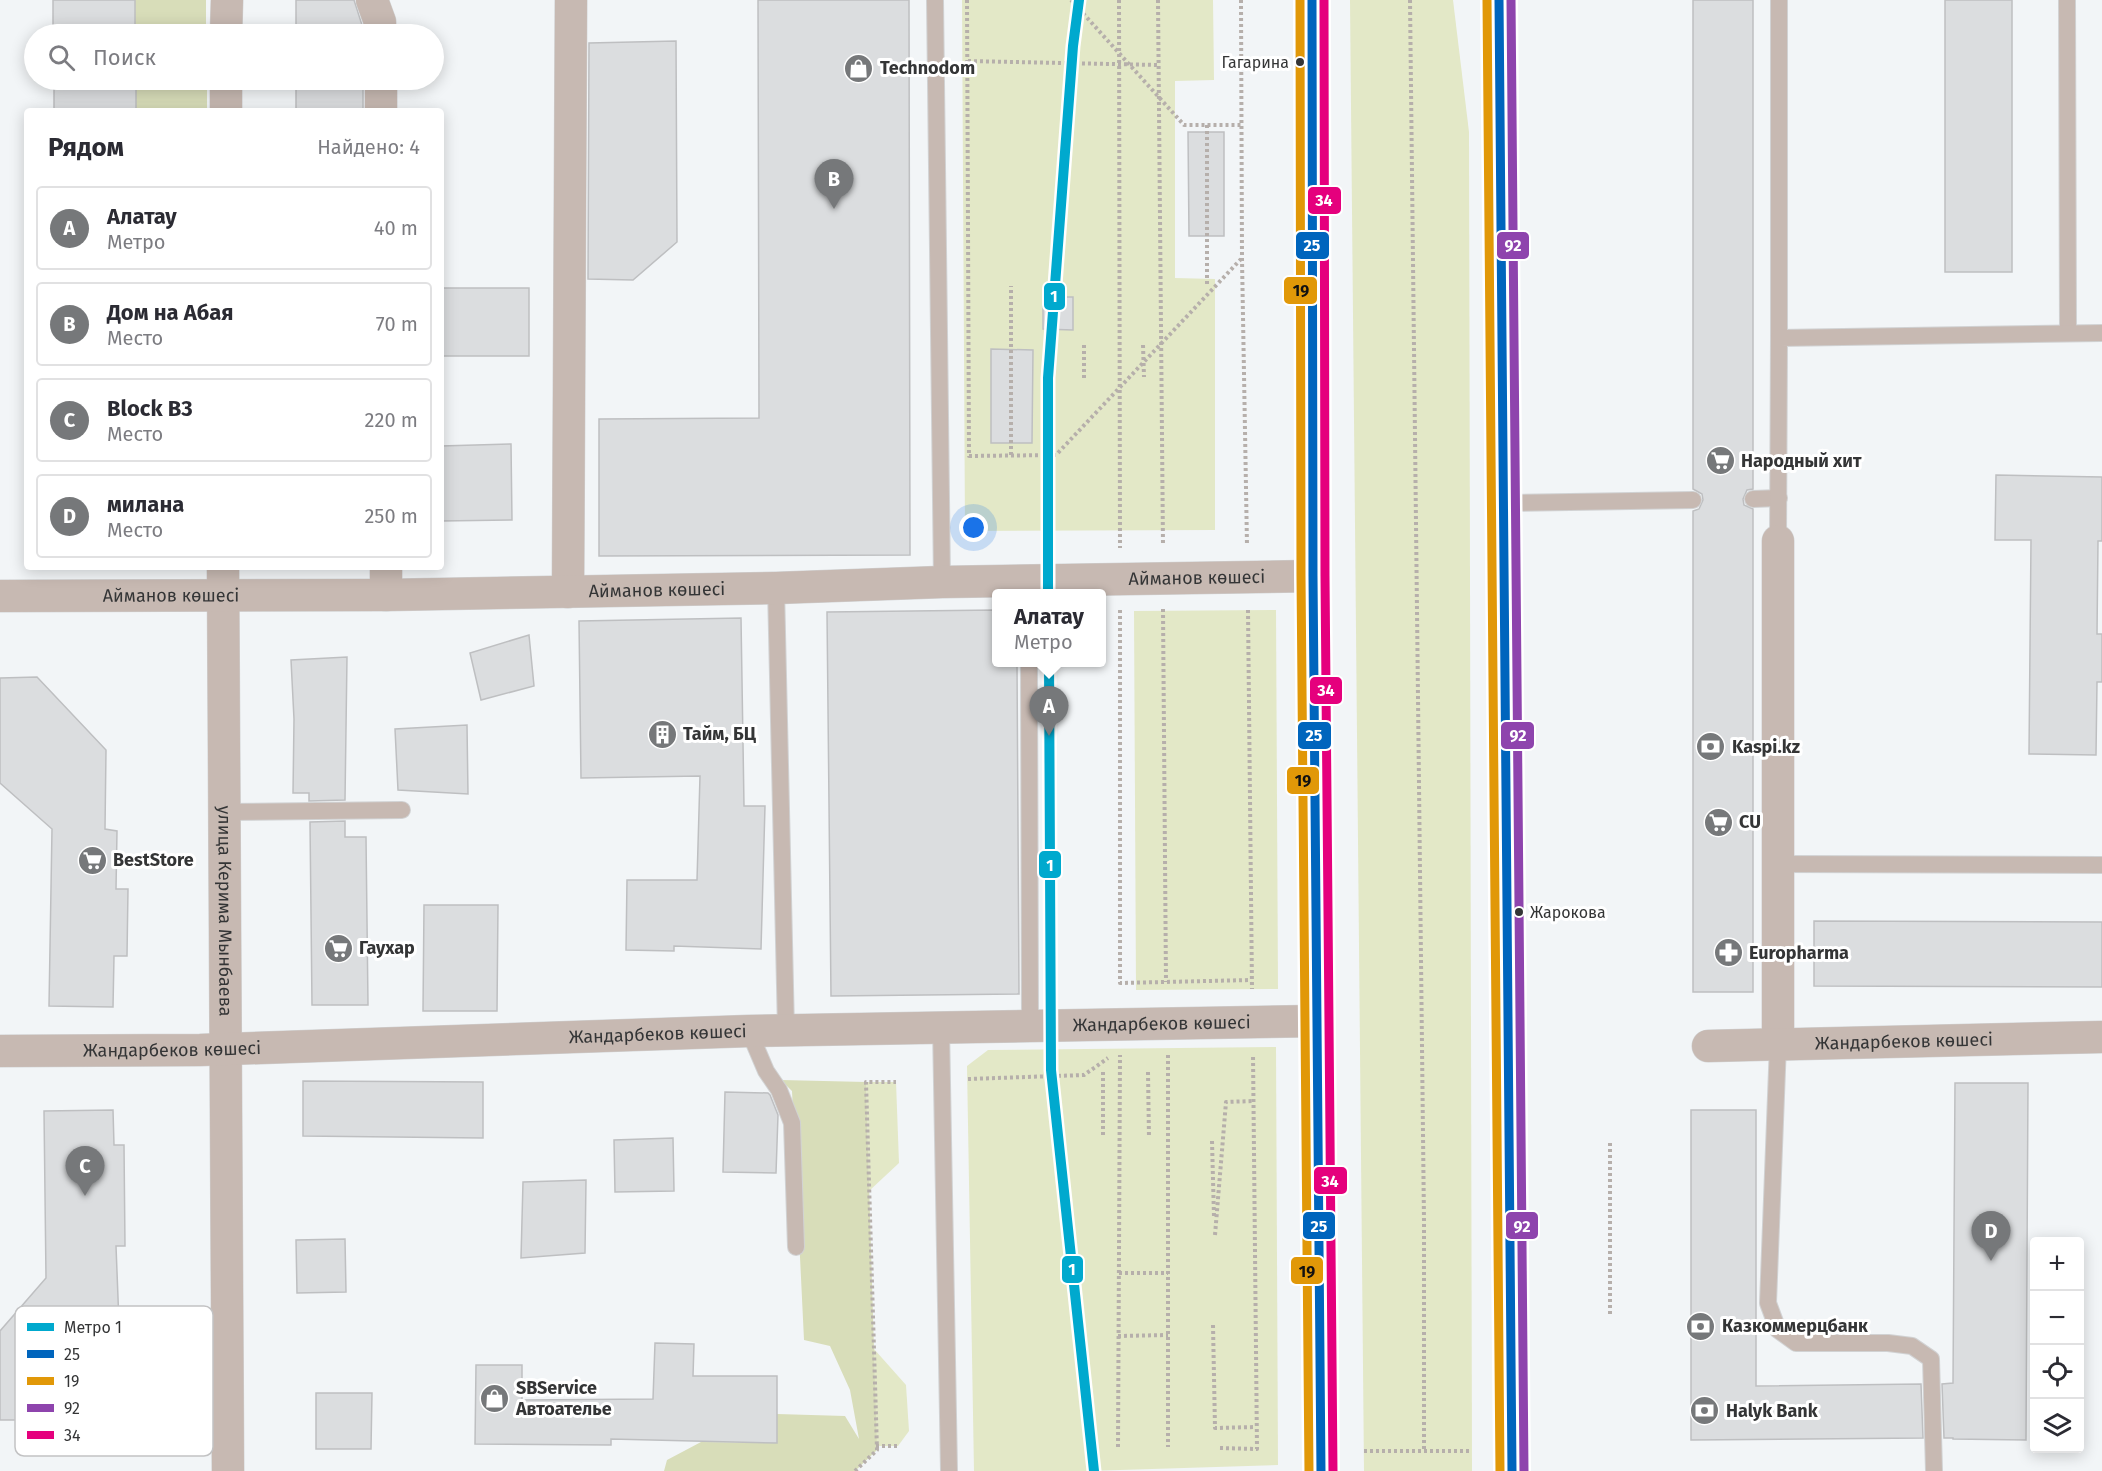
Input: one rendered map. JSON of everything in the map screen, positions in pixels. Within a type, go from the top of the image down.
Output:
[{"type":"main road","points":[[1312,0],[1313,576],[1321,1471]]},
{"type":"main road","points":[[1500,0],[1512,1471]]},
{"type":"street","points":[[226,0],[226,24]]},
{"type":"street","points":[[372,0],[380,24]]},
{"type":"street","points":[[568,592],[571,0]]},
{"type":"street","points":[[226,90],[226,108]]},
{"type":"street","points":[[381,90],[381,108]]},
{"type":"street","points":[[1778,541],[1778,1044]]},
{"type":"street","name":"Айманов көшесі","points":[[0,596],[223,581],[386,581],[568,592],[942,582],[1029,587],[1247,576],[1313,576]]},
{"type":"street","name":"улица Керима Мынбаева","points":[[223,581],[228,1471]]},
{"type":"street","name":"Жандарбеков көшесі","points":[[0,1051],[224,1049],[786,1030],[1317,1021]]},
{"type":"street","name":"Жандарбеков көшесі","points":[[1708,1046],[2102,1037]]},
{"type":"lane","points":[[935,0],[942,582]]},
{"type":"lane","points":[[1778,541],[1779,0]]},
{"type":"lane","points":[[2067,0],[2068,333]]},
{"type":"lane","points":[[1779,338],[2102,333]]},
{"type":"lane","points":[[1753,499],[1779,498]]},
{"type":"lane","points":[[1504,503],[1693,500]]},
{"type":"lane","points":[[776,588],[786,1030]]},
{"type":"lane","points":[[1029,667],[1030,1026]]},
{"type":"lane","points":[[224,812],[402,810]]},
{"type":"lane","points":[[1778,864],[2102,865]]},
{"type":"lane","points":[[941,1028],[949,1471]]},
{"type":"lane","points":[[748,1031],[766,1071],[779,1090],[792,1123],[796,1247]]},
{"type":"lane","points":[[1778,1044],[1768,1303],[1771,1312],[1778,1330],[1796,1343],[1888,1342],[1912,1346],[1931,1359],[1934,1471]]},
{"type":"path","points":[[967,0],[969,456],[1056,455],[1242,259]]},
{"type":"path","points":[[1071,0],[1184,125],[1241,125]]},
{"type":"path","points":[[1119,0],[1120,551]]},
{"type":"path","points":[[1158,0],[1163,551]]},
{"type":"path","points":[[1220,1448],[1257,1449],[1242,259],[1241,0]]},
{"type":"path","points":[[1410,0],[1424,1221],[1424,1450]]},
{"type":"path","points":[[968,61],[1158,65]]},
{"type":"path","points":[[1207,125],[1207,285]]},
{"type":"path","points":[[1011,286],[1011,455]]},
{"type":"path","points":[[1084,345],[1084,378]]},
{"type":"path","points":[[1143,345],[1144,377]]},
{"type":"path","points":[[1163,602],[1166,982]]},
{"type":"path","points":[[1120,603],[1120,983],[1251,980]]},
{"type":"path","points":[[967,1079],[1084,1075],[1120,1048],[1118,1447]]},
{"type":"path","points":[[1168,1048],[1168,1447]]},
{"type":"path","points":[[1102,1072],[1103,1138]]},
{"type":"path","points":[[1148,1072],[1149,1138]]},
{"type":"path","points":[[855,1471],[876,1450],[866,1082],[896,1082]]},
{"type":"path","points":[[1212,1141],[1215,1235],[1226,1102],[1253,1101]]},
{"type":"path","points":[[1610,1142],[1610,1314]]},
{"type":"path","points":[[1119,1273],[1168,1273]]},
{"type":"path","points":[[1214,1325],[1215,1428],[1256,1427]]},
{"type":"path","points":[[1118,1336],[1168,1335]]},
{"type":"path","points":[[876,1446],[898,1446]]},
{"type":"path","points":[[1364,1451],[1472,1451]]},
{"type":"green space","points":[[135,0],[206,0],[206,24],[135,24]]},
{"type":"green space","points":[[962,0],[1213,0],[1214,80],[1175,81],[1175,278],[1215,279],[1215,530],[965,531]]},
{"type":"green space","points":[[1350,0],[1453,0],[1469,132],[1472,1471],[1364,1471]]},
{"type":"green space","points":[[136,90],[207,90],[207,108],[136,108]]},
{"type":"green space","points":[[1276,610],[1278,989],[1136,990],[1134,611]]},
{"type":"green space","points":[[1276,1047],[1278,1465],[1088,1471],[974,1471],[967,1066],[988,1050]]},
{"type":"green space","points":[[781,1080],[866,1082],[877,1450],[855,1471],[664,1471],[667,1460],[701,1442],[776,1443],[777,1414],[845,1416],[859,1439],[850,1390],[830,1346],[804,1340],[792,1091]]},
{"type":"green space","points":[[866,1082],[896,1082],[899,1163],[869,1191]]},
{"type":"green space","points":[[874,1349],[906,1385],[909,1431],[898,1446],[876,1446]]},
{"type":"building","points":[[53,0],[135,0],[135,24],[53,24]]},
{"type":"building","points":[[296,0],[354,0],[362,24],[296,24]]},
{"type":"building","points":[[758,0],[909,0],[910,555],[599,556],[599,419],[759,418]]},
{"type":"building","points":[[1693,0],[1753,0],[1753,489],[1747,490],[1743,499],[1744,505],[1753,509],[1753,992],[1693,992],[1693,511],[1699,509],[1703,500],[1702,494],[1693,489]]},
{"type":"building","points":[[1945,0],[2012,0],[2012,272],[1945,272]]},
{"type":"building","points":[[676,41],[677,242],[633,280],[588,279],[589,43]]},
{"type":"building","points":[[54,90],[136,90],[136,108],[54,108]]},
{"type":"building","points":[[296,90],[363,90],[363,108],[296,108]]},
{"type":"building","points":[[1188,132],[1224,132],[1224,236],[1189,236]]},
{"type":"building","points":[[444,288],[529,288],[529,356],[444,356]]},
{"type":"building","points":[[1043,297],[1073,297],[1073,330],[1043,329]]},
{"type":"building","points":[[991,349],[1033,350],[1032,443],[991,443]]},
{"type":"building","points":[[511,444],[512,520],[444,521],[444,446]]},
{"type":"building","points":[[1996,475],[2102,477],[2102,541],[2098,541],[2097,634],[2102,634],[2102,682],[2097,682],[2096,755],[2029,754],[2031,540],[1995,540]]},
{"type":"building","points":[[992,610],[992,667],[1017,667],[1019,994],[831,996],[827,612]]},
{"type":"building","name":"Тайм, БЦ","points":[[741,618],[744,806],[765,806],[761,949],[674,946],[674,951],[626,950],[627,880],[697,880],[700,776],[581,778],[579,621]]},
{"type":"building","points":[[529,635],[534,686],[481,700],[470,653]]},
{"type":"building","points":[[347,657],[345,800],[309,801],[309,793],[293,793],[294,719],[291,660]]},
{"type":"building","points":[[37,677],[106,750],[105,829],[117,831],[116,889],[128,889],[127,956],[114,956],[113,1007],[49,1006],[52,829],[0,783],[0,678]]},
{"type":"building","points":[[467,725],[468,794],[398,790],[395,729]]},
{"type":"building","points":[[345,821],[345,837],[366,837],[368,1005],[312,1005],[310,822]]},
{"type":"building","points":[[424,905],[498,905],[497,1011],[423,1011]]},
{"type":"building","points":[[1814,921],[2102,922],[2102,987],[1814,986]]},
{"type":"building","points":[[303,1081],[483,1082],[483,1138],[303,1136]]},
{"type":"building","points":[[1955,1083],[2028,1083],[2026,1440],[1944,1438],[1942,1384],[1953,1383]]},
{"type":"building","points":[[725,1092],[768,1093],[770,1095],[778,1115],[776,1173],[723,1172]]},
{"type":"building","points":[[113,1110],[114,1145],[124,1145],[125,1246],[116,1246],[118,1306],[22,1306],[46,1278],[44,1111]]},
{"type":"building","points":[[1691,1110],[1756,1110],[1756,1386],[1921,1384],[1923,1438],[1691,1440]]},
{"type":"building","points":[[673,1138],[674,1191],[615,1192],[614,1140]]},
{"type":"building","points":[[586,1180],[585,1253],[521,1258],[523,1182]]},
{"type":"building","points":[[345,1239],[346,1292],[297,1293],[296,1240]]},
{"type":"building","points":[[15,1314],[15,1420],[0,1420],[0,1331]]},
{"type":"building","points":[[655,1343],[694,1344],[693,1376],[777,1376],[777,1443],[611,1439],[611,1445],[475,1444],[476,1365],[522,1365],[522,1400],[653,1399]]},
{"type":"building","points":[[316,1393],[372,1393],[371,1449],[316,1449]]},
{"type":"metro line","name":"1","points":[[1048,589],[1048,378],[1073,46],[1079,0]]},
{"type":"metro line","name":"1","points":[[1049,667],[1051,1070],[1094,1471]]},
{"type":"transit line","name":"19","points":[[1300,0],[1301,576],[1309,1471]]},
{"type":"transit line","name":"25","points":[[1312,0],[1313,576],[1321,1471]]},
{"type":"transit line","name":"34","points":[[1324,0],[1325,576],[1333,1471]]},
{"type":"transit line","name":"19","points":[[1487,0],[1500,1471]]},
{"type":"transit line","name":"25","points":[[1499,0],[1512,1471]]},
{"type":"transit line","name":"92","points":[[1511,0],[1524,1471]]},
{"type":"place","name":"Гагарина","points":[[1300,62]]},
{"type":"place","name":"Technodom","points":[[859,68]]},
{"type":"place","name":"Дом на Абая","points":[[834,209]]},
{"type":"place","name":"Народный хит","points":[[1720,461]]},
{"type":"place","name":"Тайм, БЦ","points":[[662,734]]},
{"type":"place","name":"Алатау","points":[[1049,736]]},
{"type":"place","name":"Kaspi.kz","points":[[1711,747]]},
{"type":"place","name":"CU","points":[[1718,822]]},
{"type":"place","name":"BestStore","points":[[92,860]]},
{"type":"place","name":"Жарокова","points":[[1519,912]]},
{"type":"place","name":"Гаухар","points":[[338,948]]},
{"type":"place","name":"Europharma","points":[[1728,953]]},
{"type":"place","name":"Block B3","points":[[85,1196]]},
{"type":"place","name":"милана","points":[[1991,1261]]},
{"type":"place","name":"Казкоммерцбанк","points":[[1701,1326]]},
{"type":"place","name":"SBService Автоателье","points":[[495,1398]]},
{"type":"place","name":"Halyk Bank","points":[[1705,1411]]}]
